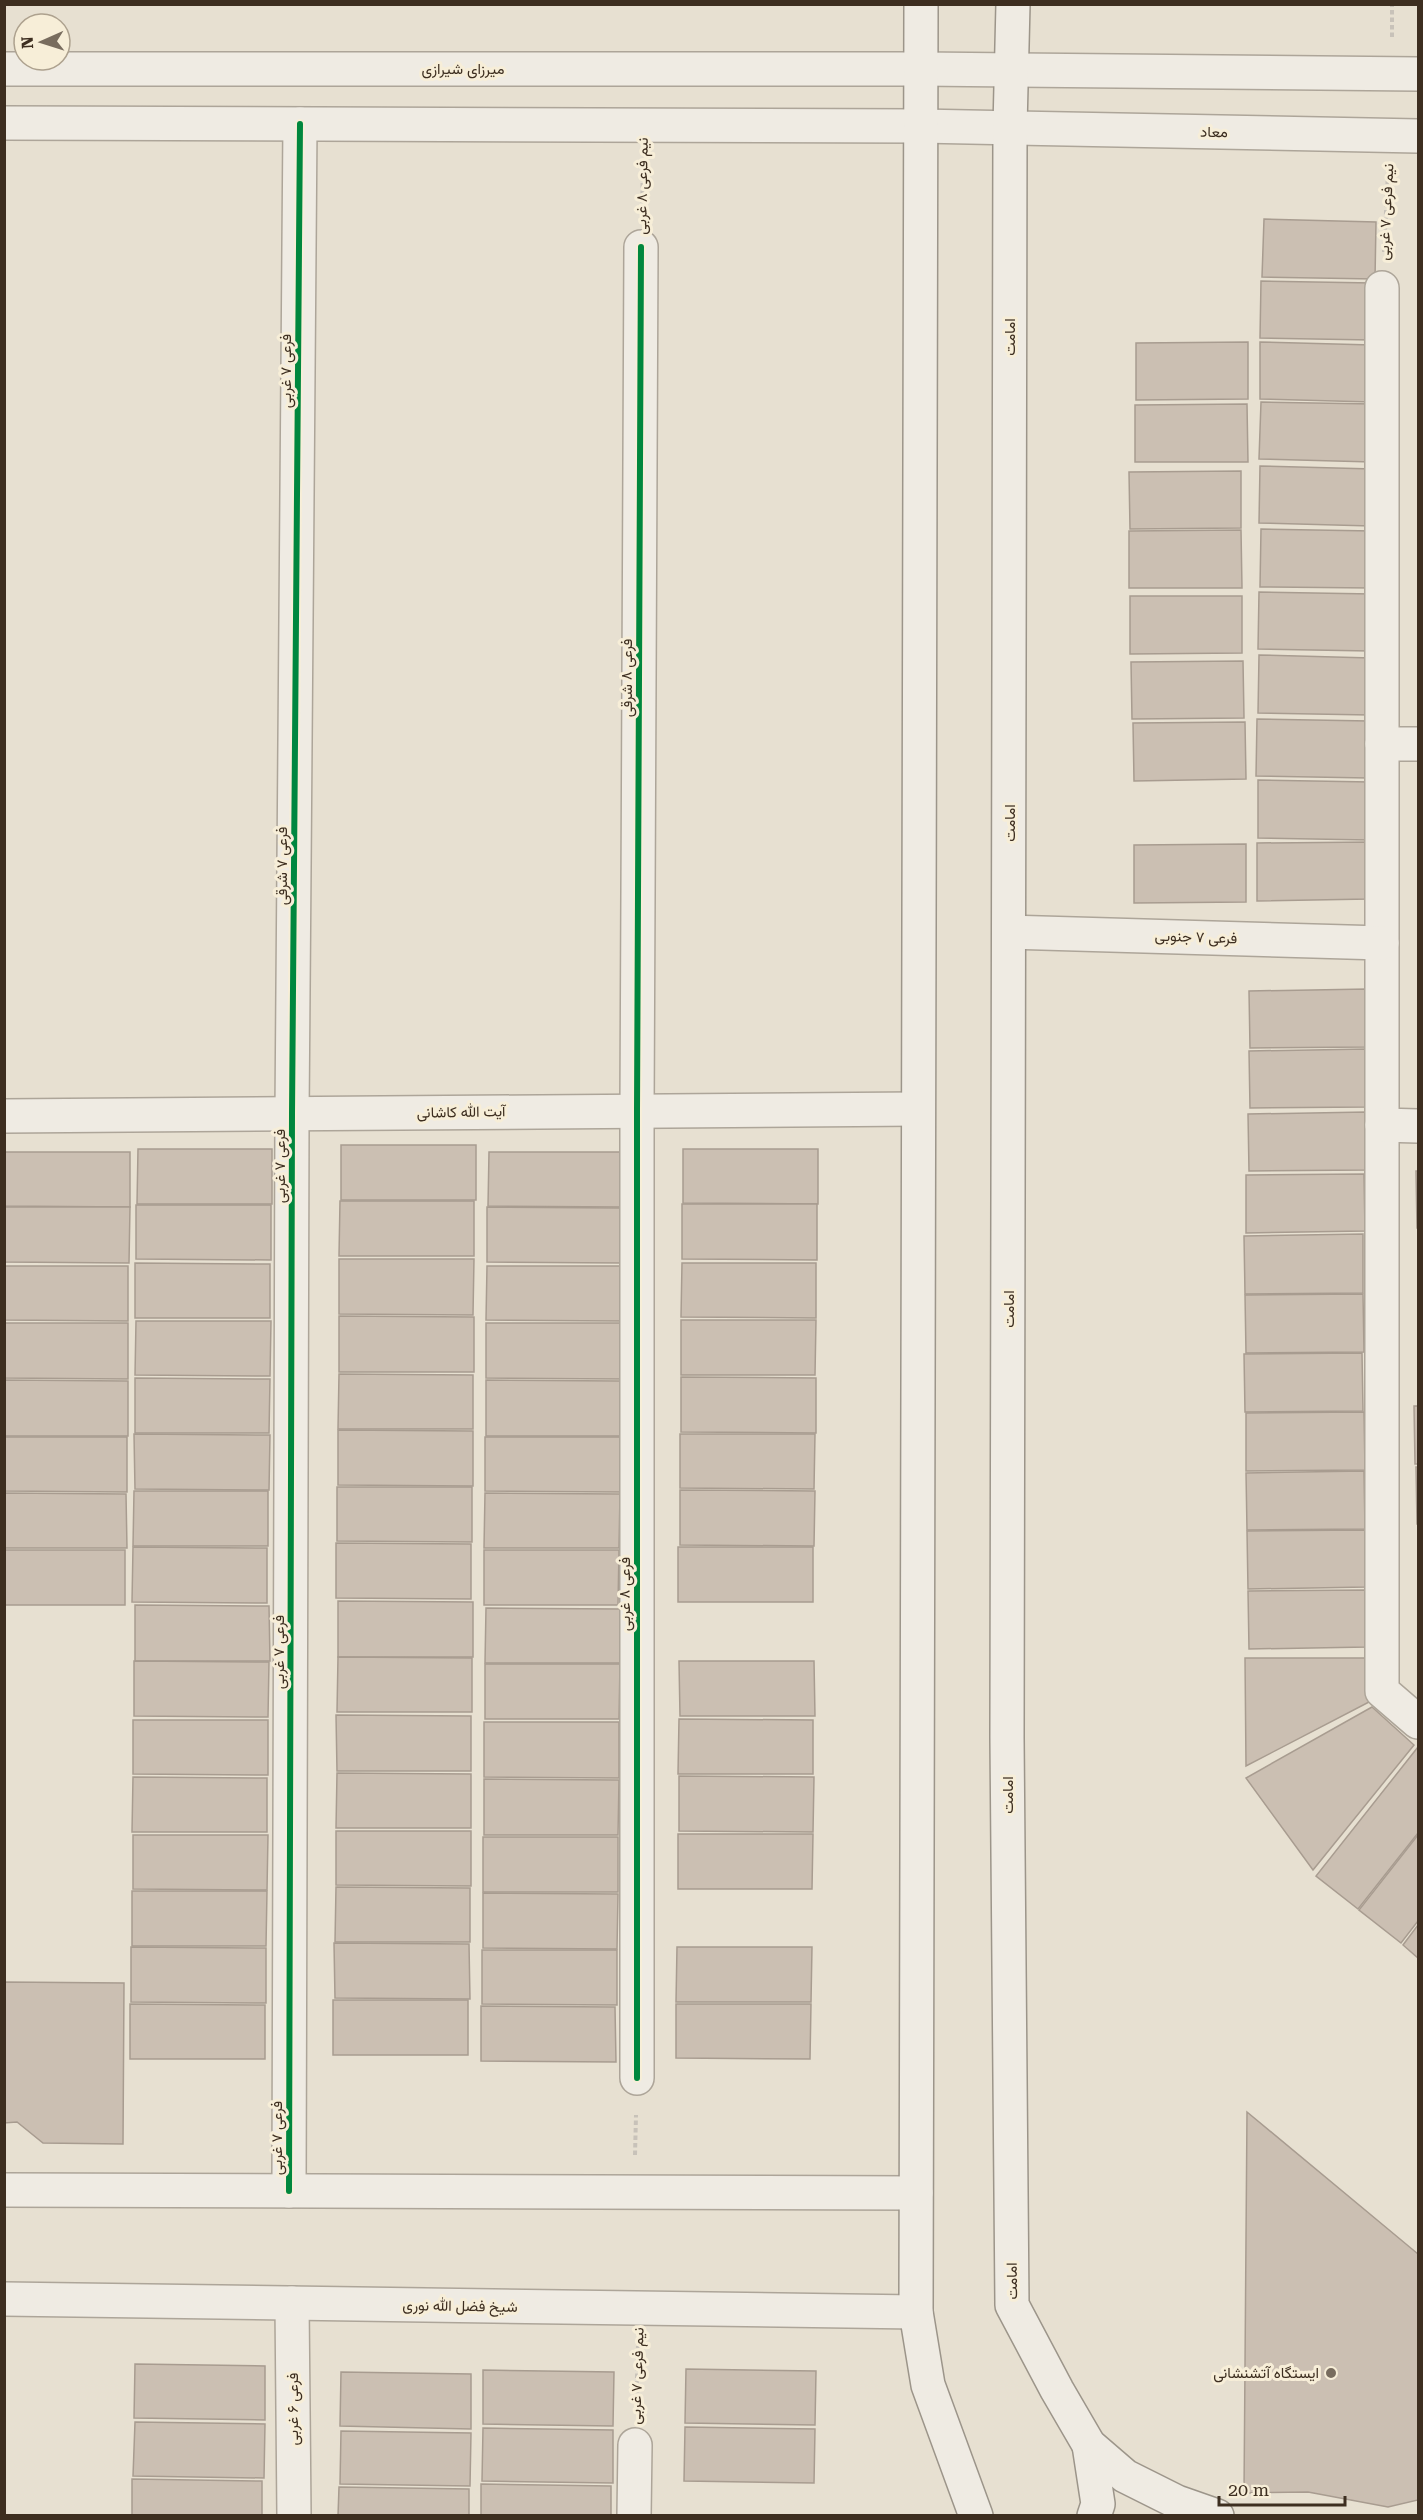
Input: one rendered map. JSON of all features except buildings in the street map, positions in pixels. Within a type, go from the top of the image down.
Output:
[{"type":"street","points":[[921,4],[916,2312],[928,2385],[976,2516]]},
{"type":"street","name":"امامت","points":[[1013,4],[1010,127],[1007,1750],[1012,2305],[1089,2445],[1125,2476],[1176,2502],[1217,2516]]},
{"type":"street","name":"میرزای شیرازی","points":[[4,69],[921,69],[1013,72]]},
{"type":"street","points":[[1013,72],[1419,74]]},
{"type":"street","points":[[4,123],[921,126]]},
{"type":"street","name":"فرعی ۷ غربی","points":[[296,619],[300,124]]},
{"type":"street","name":"معاد","points":[[921,126],[1404,136]]},
{"type":"street","name":"فرعی ۸ شرقی","points":[[637,1110],[642,247]]},
{"type":"street","points":[[1382,288],[1382,1691],[1419,1722]]},
{"type":"street","name":"فرعی ۷ شرقی","points":[[292,1114],[296,619]]},
{"type":"street","points":[[1382,744],[1419,744]]},
{"type":"street","name":"فرعی ۷ جنوبی","points":[[1010,932],[1382,943]]},
{"type":"street","name":"آیت الله کاشانی","points":[[4,1116],[918,1108]]},
{"type":"street","name":"فرعی ۸ غربی","points":[[637,1110],[637,2078]]},
{"type":"street","name":"فرعی ۷ غربی","points":[[289,2191],[292,1114]]},
{"type":"street","points":[[1382,1125],[1419,1126]]},
{"type":"street","points":[[4,2190],[916,2193]]},
{"type":"street","name":"شیخ فضل الله نوری","points":[[4,2299],[916,2312]]},
{"type":"street","name":"فرعی ۶ غربی","points":[[292,2303],[294,2516]]},
{"type":"street","points":[[634,2516],[635,2445]]},
{"type":"street","points":[[1089,2445],[1098,2504],[1094,2516]]},
{"type":"path","points":[[634,2192],[637,2078]]},
{"type":"cycle path","points":[[289,2191],[292,1114],[300,124]]},
{"type":"cycle path","points":[[637,2078],[637,1110],[641,247]]},
{"type":"place","name":"ایستگاه آتشنشانی","points":[[1331,2373]]}]
